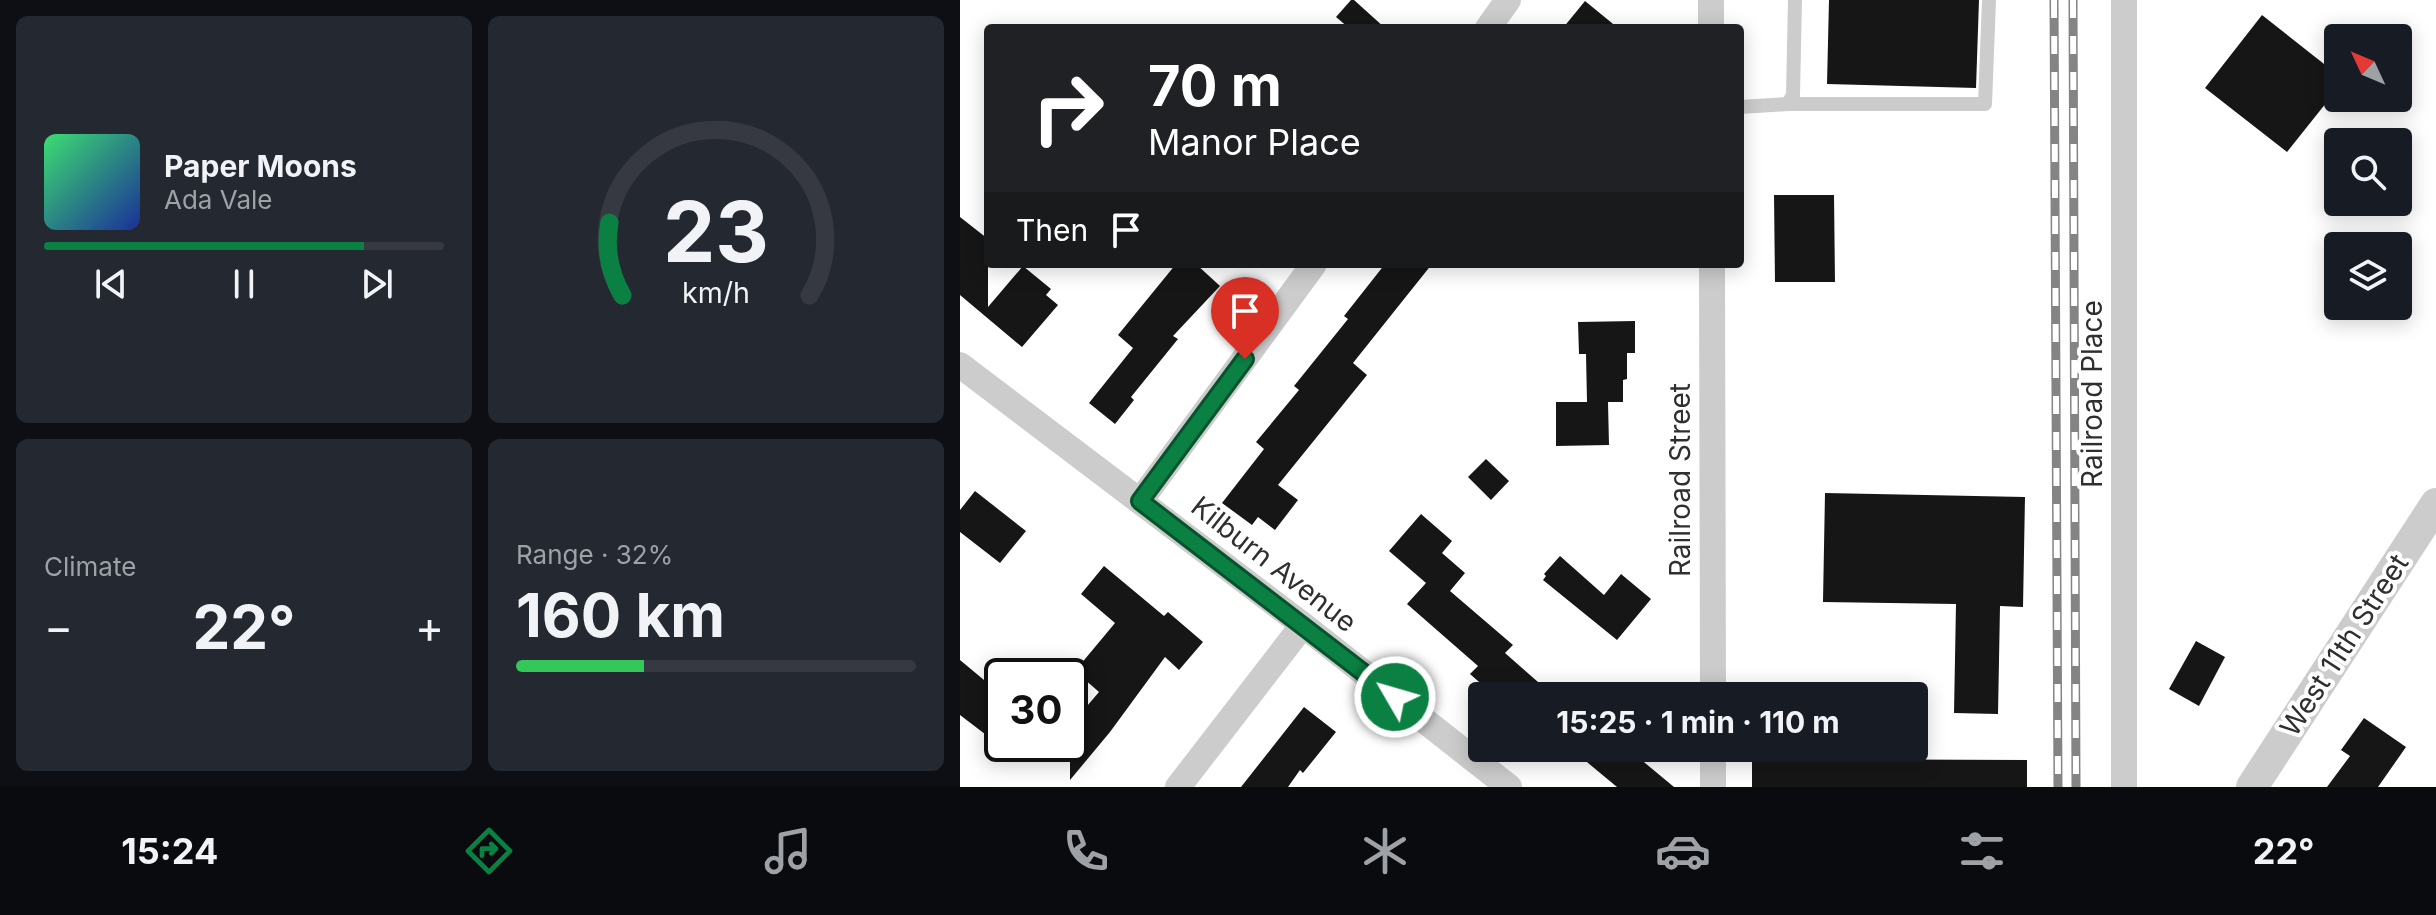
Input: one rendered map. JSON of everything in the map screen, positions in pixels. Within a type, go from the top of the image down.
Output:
[{"type":"street","points":[[1491,24],[1508,0]]},
{"type":"street","points":[[1711,0],[1711,24]]},
{"type":"street","name":"Railroad Place","points":[[2124,0],[2124,787]]},
{"type":"street","points":[[1140,501],[1311,268]]},
{"type":"street","name":"Railroad Street","points":[[1712,268],[1713,682]]},
{"type":"street","name":"Kilburn Avenue","points":[[960,365],[1303,625],[1509,787]]},
{"type":"street","name":"West 11th Street","points":[[2252,787],[2436,504]]},
{"type":"street","points":[[1178,787],[1303,625]]},
{"type":"street","points":[[1713,762],[1713,787]]},
{"type":"lane","points":[[1781,105],[1793,95],[1795,0]]},
{"type":"lane","points":[[1744,107],[1985,104],[1989,0]]},
{"type":"building","points":[[1354,0],[1381,24],[1344,24],[1336,17]]},
{"type":"building","points":[[1829,0],[1979,0],[1976,88],[1827,84]]},
{"type":"building","points":[[1585,1],[1613,24],[1566,24]]},
{"type":"building","points":[[2262,15],[2324,64],[2324,106],[2287,152],[2205,88]]},
{"type":"building","points":[[1774,195],[1834,195],[1835,282],[1775,282]]},
{"type":"building","points":[[960,217],[984,236],[988,307],[1021,268],[1051,289],[1046,295],[1058,305],[1022,347],[960,295]]},
{"type":"building","points":[[1173,268],[1200,268],[1220,286],[1173,336],[1178,339],[1131,397],[1134,400],[1115,424],[1089,403],[1133,348],[1118,335]]},
{"type":"building","points":[[1382,268],[1429,268],[1353,363],[1367,375],[1278,485],[1298,500],[1275,530],[1258,517],[1252,525],[1222,503],[1264,449],[1256,442],[1299,390],[1294,386],[1348,319],[1344,316]]},
{"type":"building","points":[[1635,321],[1635,353],[1627,353],[1623,402],[1608,402],[1609,445],[1556,446],[1556,402],[1587,402],[1586,354],[1579,354],[1578,322]]},
{"type":"building","points":[[1486,459],[1509,481],[1491,500],[1468,477]]},
{"type":"building","points":[[975,491],[1026,531],[1000,563],[960,532],[960,510]]},
{"type":"building","points":[[1825,493],[2025,497],[2023,607],[2000,606],[1998,714],[1954,713],[1956,604],[1823,602]]},
{"type":"building","points":[[1421,514],[1452,541],[1442,553],[1465,573],[1450,591],[1513,645],[1505,653],[1538,682],[1479,682],[1470,674],[1478,666],[1407,604],[1426,583],[1389,551]]},
{"type":"building","points":[[1560,556],[1604,595],[1621,574],[1651,599],[1617,640],[1543,580],[1544,574]]},
{"type":"building","points":[[1104,566],[1164,616],[1168,612],[1203,642],[1179,670],[1165,657],[1088,758],[1088,705],[1099,692],[1088,682],[1086,658],[1115,623],[1081,594]]},
{"type":"building","points":[[2196,641],[2225,657],[2199,706],[2169,689]]},
{"type":"building","points":[[960,660],[984,680],[984,733],[960,715]]},
{"type":"building","points":[[1304,707],[1336,732],[1288,787],[1241,787]]},
{"type":"building","points":[[2364,718],[2406,747],[2378,787],[2327,787],[2350,756],[2341,750]]},
{"type":"building","points":[[2027,760],[2027,787],[1752,787],[1752,762]]},
{"type":"building","points":[[1070,762],[1085,762],[1070,780]]},
{"type":"building","points":[[1587,762],[1644,762],[1674,787],[1617,787]]},
{"type":"railway","points":[[2054,0],[2058,787]]},
{"type":"railway","points":[[2073,0],[2076,787]]},
{"type":"route","points":[[1245,359],[1140,501],[1395,697]]}]
